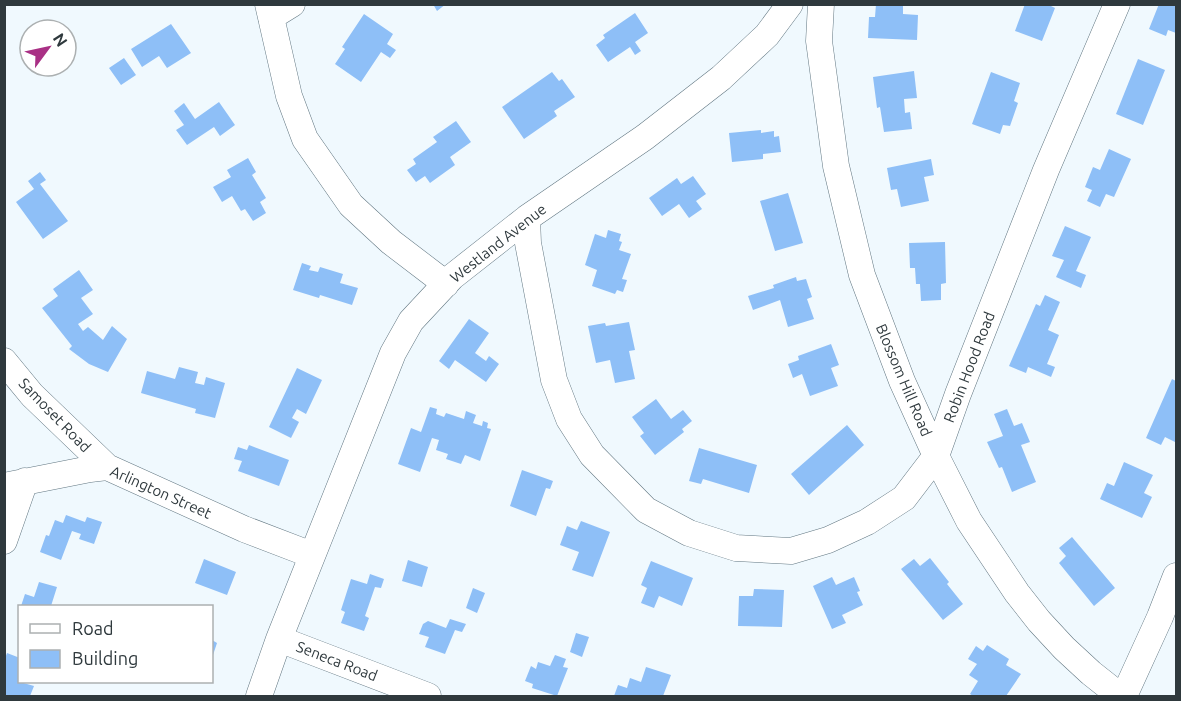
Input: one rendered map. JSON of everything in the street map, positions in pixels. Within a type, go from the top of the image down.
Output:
[{"type":"street","name":"Westland Avenue","points":[[259,696],[279,639],[393,353],[411,321],[452,277],[527,218],[645,137],[721,78],[766,35],[790,4]]},
{"type":"street","name":"Blossom Hill Road","points":[[821,4],[819,41],[836,166],[862,275],[902,381],[969,521],[1017,593],[1064,648],[1091,673],[1122,696]]},
{"type":"street","name":"Robin Hood Road","points":[[527,218],[528,243],[555,380],[568,419],[592,455],[646,510],[689,532],[736,548],[790,551],[828,540],[867,522],[904,498],[936,456],[1046,170],[1117,4]]},
{"type":"street","points":[[277,9],[289,96],[305,139],[351,205],[391,242],[446,284]]},
{"type":"street","name":"Samoset Road","points":[[4,361],[32,395],[107,467]]},
{"type":"street","name":"Arlington Street","points":[[15,484],[107,467],[244,529],[312,555]]},
{"type":"street","points":[[4,541],[15,484]]},
{"type":"street","points":[[1122,696],[1160,617],[1176,576]]},
{"type":"street","name":"Seneca Road","points":[[279,639],[428,696]]},
{"type":"building","points":[[433,4],[446,4],[437,11]]},
{"type":"building","points":[[876,4],[903,4],[903,14],[918,15],[917,40],[868,38],[869,17],[875,17]]},
{"type":"building","points":[[1025,4],[1052,4],[1051,6],[1055,8],[1042,41],[1015,31]]},
{"type":"building","points":[[1159,4],[1176,4],[1176,33],[1168,30],[1166,36],[1149,29]]},
{"type":"building","points":[[635,13],[648,33],[635,42],[641,51],[635,55],[630,47],[608,62],[596,45],[605,38],[603,35]]},
{"type":"building","points":[[364,14],[393,34],[387,44],[396,50],[390,58],[381,52],[361,82],[335,64],[345,49],[342,47]]},
{"type":"building","points":[[171,24],[191,53],[167,68],[159,56],[142,67],[131,49]]},
{"type":"building","points":[[124,58],[136,75],[121,85],[109,68]]},
{"type":"building","points":[[1138,59],[1165,70],[1143,125],[1116,114]]},
{"type":"building","points":[[914,71],[917,98],[904,99],[905,113],[910,112],[912,129],[884,132],[880,107],[877,108],[873,77]]},
{"type":"building","points":[[552,72],[559,81],[562,79],[575,97],[554,111],[557,116],[524,139],[502,107]]},
{"type":"building","points":[[991,72],[1020,83],[1014,101],[1018,103],[1010,126],[1003,125],[1000,134],[972,124]]},
{"type":"building","points":[[219,102],[235,125],[220,136],[214,127],[187,145],[176,130],[184,125],[174,111],[184,103],[195,119]]},
{"type":"building","points":[[456,121],[471,142],[450,157],[455,165],[430,183],[425,176],[416,182],[407,170],[416,164],[413,159],[437,142],[433,137]]},
{"type":"building","points":[[761,130],[761,133],[774,131],[774,137],[779,136],[781,152],[763,154],[763,159],[732,162],[729,133]]},
{"type":"building","points":[[1109,149],[1131,159],[1114,197],[1106,194],[1100,207],[1087,201],[1092,190],[1085,187],[1093,167],[1100,170]]},
{"type":"building","points":[[248,158],[256,172],[252,175],[266,198],[260,202],[266,213],[253,221],[245,209],[241,211],[232,196],[222,202],[213,187],[231,177],[227,170]]},
{"type":"building","points":[[931,159],[934,175],[924,177],[929,201],[901,207],[897,189],[891,190],[887,168]]},
{"type":"building","points":[[40,172],[46,180],[40,184],[68,221],[43,239],[16,202],[34,189],[28,181]]},
{"type":"building","points":[[693,176],[706,194],[696,201],[702,209],[689,218],[679,204],[662,216],[649,198],[677,178],[681,184]]},
{"type":"building","points":[[788,193],[803,243],[775,251],[760,201]]},
{"type":"building","points":[[1065,226],[1091,237],[1076,271],[1086,275],[1081,288],[1056,277],[1064,260],[1052,256]]},
{"type":"building","points":[[608,230],[621,234],[619,241],[622,242],[619,250],[631,254],[622,279],[627,280],[623,292],[617,290],[615,294],[592,286],[597,270],[585,265],[595,234],[606,238]]},
{"type":"building","points":[[945,242],[946,283],[941,284],[941,300],[921,301],[920,284],[916,284],[915,268],[910,268],[909,243]]},
{"type":"building","points":[[302,263],[311,266],[309,270],[318,272],[320,267],[343,274],[340,283],[358,288],[352,305],[320,295],[319,298],[293,290]]},
{"type":"building","points":[[79,270],[93,290],[81,298],[93,314],[78,324],[83,331],[88,327],[103,340],[112,326],[127,339],[108,372],[89,364],[69,349],[72,346],[42,308],[58,296],[53,289]]},
{"type":"building","points":[[796,277],[797,281],[806,279],[812,297],[807,299],[814,319],[788,327],[780,300],[753,310],[748,296],[774,288],[773,285]]},
{"type":"building","points":[[1045,295],[1060,302],[1048,330],[1059,335],[1047,364],[1055,367],[1051,377],[1028,367],[1026,373],[1009,366],[1036,304],[1040,306]]},
{"type":"building","points":[[469,319],[489,333],[475,353],[486,361],[489,356],[499,364],[486,382],[455,360],[449,369],[439,361]]},
{"type":"building","points":[[629,322],[635,350],[629,351],[635,379],[615,383],[610,360],[596,363],[588,326]]},
{"type":"building","points":[[831,344],[839,365],[831,368],[838,386],[810,396],[802,374],[793,378],[788,364],[799,360],[798,356]]},
{"type":"building","points":[[179,367],[198,372],[195,383],[204,385],[206,377],[225,383],[215,418],[195,413],[196,409],[141,393],[147,371],[175,379]]},
{"type":"building","points":[[297,368],[322,380],[306,414],[297,409],[292,418],[299,422],[291,438],[269,427]]},
{"type":"building","points":[[1172,379],[1176,381],[1176,438],[1175,442],[1165,437],[1161,445],[1146,438]]},
{"type":"building","points":[[656,399],[671,419],[683,410],[692,421],[682,429],[684,432],[655,455],[640,436],[644,433],[632,417]]},
{"type":"building","points":[[430,407],[437,409],[436,414],[444,417],[446,413],[464,419],[466,411],[476,415],[473,423],[482,426],[483,421],[488,423],[487,428],[491,429],[480,461],[465,455],[461,464],[446,459],[448,454],[436,450],[439,440],[432,438],[420,472],[398,464],[411,428],[421,432]]},
{"type":"building","points":[[1007,409],[1014,426],[1022,423],[1030,442],[1021,445],[1036,482],[1012,492],[1002,467],[999,468],[987,442],[1003,436],[994,414]]},
{"type":"building","points":[[847,425],[864,445],[809,495],[791,474]]},
{"type":"building","points":[[249,445],[289,460],[279,486],[238,471],[242,461],[234,459],[238,447],[247,450]]},
{"type":"building","points":[[699,448],[757,465],[749,493],[703,479],[701,484],[689,481]]},
{"type":"building","points":[[1124,462],[1153,475],[1144,493],[1152,497],[1142,518],[1100,499],[1107,483],[1114,486]]},
{"type":"building","points":[[522,470],[553,481],[550,489],[546,488],[536,516],[510,506]]},
{"type":"building","points":[[66,515],[85,522],[87,517],[102,522],[94,544],[79,539],[81,534],[72,531],[61,560],[40,552],[55,520],[63,523]]},
{"type":"building","points":[[581,521],[610,532],[593,577],[572,570],[579,552],[560,545],[567,526],[577,530]]},
{"type":"building","points":[[1072,537],[1115,588],[1094,606],[1059,563],[1066,556],[1059,548]]},
{"type":"building","points":[[930,558],[963,604],[943,620],[901,569],[914,559],[920,566]]},
{"type":"building","points":[[204,559],[236,572],[227,595],[195,583]]},
{"type":"building","points":[[408,560],[428,567],[422,587],[402,581]]},
{"type":"building","points":[[651,561],[693,578],[682,606],[659,596],[654,608],[641,603],[647,588],[641,585]]},
{"type":"building","points":[[370,574],[384,579],[381,588],[375,587],[365,616],[369,618],[364,631],[341,623],[345,612],[341,610],[351,579],[367,584]]},
{"type":"building","points":[[832,577],[836,585],[854,577],[863,605],[842,615],[846,623],[832,629],[813,586]]},
{"type":"building","points":[[39,582],[57,587],[51,605],[21,605],[25,594],[34,597]]},
{"type":"building","points":[[473,588],[485,593],[477,613],[466,608]]},
{"type":"building","points":[[754,589],[784,590],[782,627],[738,626],[739,596],[753,596]]},
{"type":"building","points":[[450,619],[466,624],[462,632],[455,630],[445,654],[425,647],[429,637],[419,634],[423,624],[428,621],[446,628]]},
{"type":"building","points":[[576,633],[589,637],[582,657],[570,652]]},
{"type":"building","points":[[213,641],[217,643],[213,655]]},
{"type":"building","points":[[987,645],[1009,659],[1006,665],[1021,674],[1006,696],[973,696],[970,694],[978,681],[969,675],[977,664],[968,659],[976,646],[983,651]]},
{"type":"building","points":[[7,653],[18,657],[18,683],[34,686],[30,696],[4,696],[4,661]]},
{"type":"building","points":[[555,655],[566,659],[563,667],[568,668],[557,696],[532,688],[533,684],[525,681],[531,666],[536,669],[538,662],[550,666]]},
{"type":"building","points":[[646,667],[671,675],[663,696],[614,696],[618,685],[627,688],[630,678],[641,682]]}]
